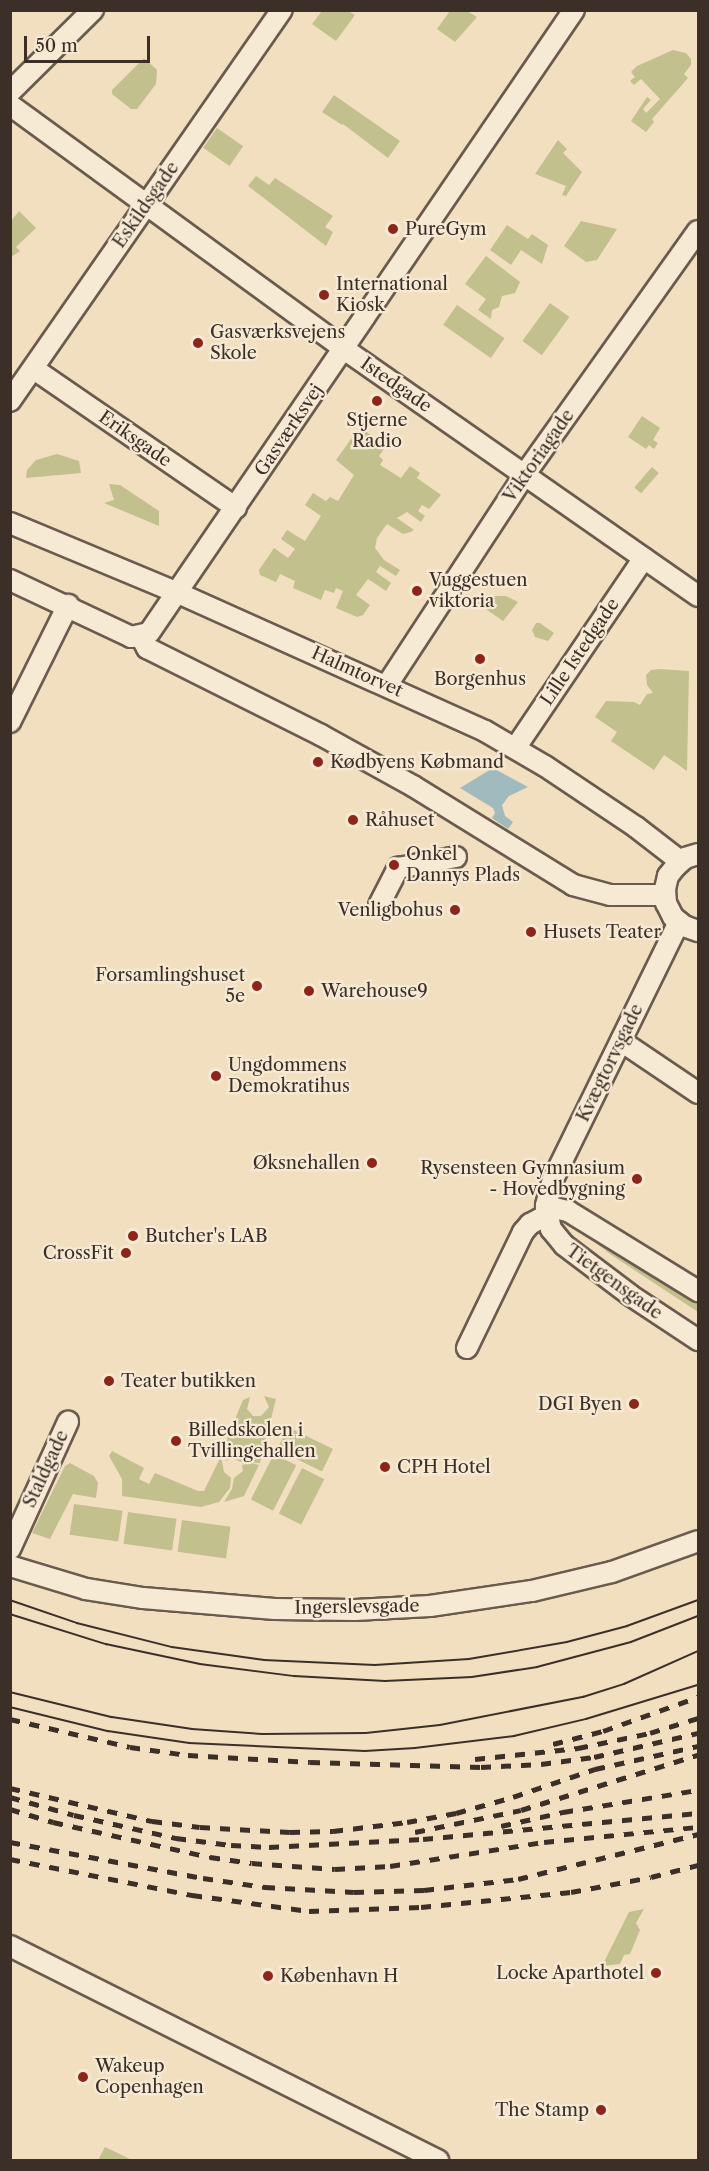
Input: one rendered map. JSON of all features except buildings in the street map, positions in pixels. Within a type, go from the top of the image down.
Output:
[{"type":"street","points":[[10,92],[93,10]]},
{"type":"street","name":"Eskildsgade","points":[[10,401],[282,10]]},
{"type":"street","name":"Gasværksvej","points":[[141,637],[149,633],[178,592],[574,10]]},
{"type":"street","name":"Istedgade","points":[[10,105],[344,350],[699,596]]},
{"type":"street","name":"Viktoriagade","points":[[387,685],[525,474],[699,231]]},
{"type":"street","name":"Eriksgade","points":[[34,369],[236,508]]},
{"type":"street","name":"Halmtorvet","points":[[10,523],[264,630],[387,685],[516,747],[636,827],[689,858]]},
{"type":"street","name":"Lille Istedgade","points":[[516,747],[644,558]]},
{"type":"street","points":[[10,580],[68,605],[131,637],[141,637],[147,648],[321,735],[413,786],[573,885],[610,895],[665,895]]},
{"type":"street","points":[[10,722],[68,605]]},
{"type":"street","points":[[379,905],[398,868],[456,857]]},
{"type":"street","points":[[689,858],[668,876],[665,895],[669,910],[679,922],[699,931]]},
{"type":"street","name":"Kvægtorvsgade","points":[[547,1211],[553,1179],[679,922]]},
{"type":"street","points":[[621,1041],[699,1093]]},
{"type":"street","name":"Tietgensgade","points":[[699,1291],[568,1210],[547,1211],[553,1233],[571,1251],[630,1295],[699,1340]]},
{"type":"street","points":[[467,1348],[523,1232],[547,1211]]},
{"type":"street","name":"Staldgade","points":[[10,1549],[68,1422]]},
{"type":"street","name":"Ingerslevsgade","points":[[10,1566],[86,1589],[143,1598],[275,1609],[355,1610],[430,1606],[532,1591],[612,1572],[699,1541]]},
{"type":"street","points":[[10,1946],[438,2160]]},
{"type":"shaded area","points":[[322,11],[348,11],[355,15],[336,41],[312,24]]},
{"type":"shaded area","points":[[450,11],[467,11],[477,17],[455,42],[437,29]]},
{"type":"shaded area","points":[[673,50],[686,53],[691,59],[691,65],[684,74],[688,78],[652,119],[654,122],[646,132],[631,121],[647,97],[651,100],[643,109],[646,113],[660,99],[641,79],[634,85],[630,81],[635,77],[631,72],[637,66]]},
{"type":"shaded area","points":[[144,58],[157,70],[156,84],[137,109],[131,109],[112,94],[112,90]]},
{"type":"shaded area","points":[[334,95],[400,141],[388,158],[343,124],[322,112]]},
{"type":"shaded area","points":[[217,128],[243,146],[229,166],[203,148]]},
{"type":"shaded area","points":[[558,140],[567,149],[563,153],[582,172],[566,196],[562,195],[566,186],[535,174]]},
{"type":"shaded area","points":[[256,176],[269,185],[275,178],[333,216],[325,227],[333,232],[326,246],[248,186]]},
{"type":"shaded area","points":[[19,211],[36,228],[16,247],[20,251],[11,257],[11,221]]},
{"type":"shaded area","points":[[581,221],[617,229],[597,260],[586,262],[564,246]]},
{"type":"shaded area","points":[[507,225],[528,239],[532,234],[548,245],[542,264],[521,250],[511,265],[490,250]]},
{"type":"shaded area","points":[[486,256],[520,282],[515,293],[502,296],[499,307],[492,310],[491,319],[478,310],[486,299],[465,284]]},
{"type":"shaded area","points":[[550,303],[569,317],[542,355],[522,341]]},
{"type":"shaded area","points":[[457,305],[505,338],[491,358],[443,325]]},
{"type":"shaded area","points":[[642,416],[660,428],[653,440],[658,443],[654,449],[649,445],[646,449],[628,437]]},
{"type":"shaded area","points":[[364,430],[386,446],[379,456],[383,460],[380,465],[401,478],[410,466],[420,473],[417,478],[441,495],[429,509],[422,505],[418,511],[425,516],[421,522],[407,512],[397,518],[414,530],[403,534],[387,524],[377,538],[375,548],[384,560],[400,570],[396,576],[380,566],[376,572],[391,583],[386,591],[368,579],[356,595],[370,605],[363,615],[357,617],[336,608],[343,591],[336,588],[334,593],[325,590],[321,600],[293,588],[295,581],[280,574],[276,582],[260,575],[259,570],[274,548],[288,558],[295,549],[281,539],[287,530],[305,541],[321,516],[305,505],[313,493],[326,501],[330,497],[338,501],[354,475],[336,460],[351,439],[355,441]]},
{"type":"shaded area","points":[[57,454],[79,461],[81,473],[26,478],[27,470],[36,460]]},
{"type":"shaded area","points":[[652,467],[659,473],[641,493],[634,487]]},
{"type":"shaded area","points":[[109,484],[120,485],[159,511],[159,526],[104,503],[114,500]]},
{"type":"shaded area","points":[[495,596],[506,596],[518,602],[503,621],[477,603]]},
{"type":"shaded area","points":[[536,623],[540,623],[554,633],[548,641],[535,637],[532,630]]},
{"type":"shaded area","points":[[651,670],[689,671],[687,771],[664,755],[654,770],[611,741],[617,732],[595,717],[606,701],[634,702],[640,705],[647,694],[653,693],[647,685],[646,675]]},
{"type":"shaded area","points":[[575,1223],[698,1301],[698,1312],[610,1254],[573,1225]]},
{"type":"shaded area","points":[[264,1396],[276,1399],[260,1463],[241,1462],[232,1458],[226,1461],[222,1451],[243,1400],[250,1397],[247,1409],[253,1416],[261,1416],[269,1407]]},
{"type":"shaded area","points":[[288,1427],[333,1449],[322,1471],[277,1449]]},
{"type":"shaded area","points":[[112,1451],[144,1468],[139,1479],[149,1484],[155,1473],[198,1491],[204,1491],[221,1456],[224,1472],[231,1478],[230,1488],[219,1502],[201,1507],[122,1496],[122,1479],[109,1456]]},
{"type":"shaded area","points":[[274,1454],[296,1465],[273,1511],[251,1499]]},
{"type":"shaded area","points":[[70,1463],[94,1476],[98,1483],[96,1498],[73,1494],[50,1539],[32,1533],[65,1466]]},
{"type":"shaded area","points":[[251,1463],[259,1465],[244,1496],[224,1502],[232,1489],[234,1478],[243,1471],[242,1465]]},
{"type":"shaded area","points":[[302,1468],[324,1479],[301,1525],[279,1513]]},
{"type":"shaded area","points":[[74,1504],[123,1511],[118,1542],[70,1535]]},
{"type":"shaded area","points":[[128,1512],[177,1519],[172,1551],[124,1544]]},
{"type":"shaded area","points":[[182,1520],[231,1527],[226,1559],[178,1552]]},
{"type":"shaded area","points":[[644,1909],[636,1923],[640,1930],[630,1954],[624,1955],[620,1964],[602,1966],[629,1912]]},
{"type":"shaded area","points":[[105,2147],[132,2160],[98,2160]]},
{"type":"water","points":[[493,768],[528,787],[509,796],[502,805],[505,816],[513,822],[508,829],[492,818],[495,813],[493,808],[460,788]]},
{"type":"tram line","points":[[10,1600],[77,1623],[172,1647],[264,1660],[375,1665],[469,1659],[567,1642],[627,1626],[698,1600]]},
{"type":"tram line","points":[[10,1614],[106,1644],[200,1664],[294,1676],[385,1681],[472,1677],[537,1667],[631,1642],[698,1616]]},
{"type":"tram line","points":[[10,1692],[112,1717],[192,1729],[262,1734],[366,1733],[440,1725],[583,1697],[624,1684],[698,1651]]},
{"type":"tram line","points":[[10,1707],[108,1731],[189,1743],[365,1751],[415,1748],[514,1736],[586,1719],[698,1685]]},
{"type":"railway","points":[[553,1744],[603,1731],[698,1697]]},
{"type":"railway","points":[[475,1759],[578,1748],[650,1733],[698,1718]]},
{"type":"railway","points":[[10,1719],[130,1747],[188,1755],[310,1762],[481,1767],[541,1764],[594,1757],[698,1733]]},
{"type":"railway","points":[[10,1788],[152,1821],[200,1827],[290,1832],[333,1831],[407,1822],[456,1813],[513,1797],[595,1769],[698,1746]]},
{"type":"railway","points":[[415,1832],[521,1810],[698,1755]]},
{"type":"railway","points":[[501,1826],[563,1812],[698,1790]]},
{"type":"railway","points":[[10,1797],[74,1815],[176,1838],[269,1847],[423,1839],[698,1813]]},
{"type":"railway","points":[[10,1809],[53,1822],[210,1857],[252,1863],[335,1869],[390,1866],[544,1842],[698,1827]]},
{"type":"railway","points":[[10,1842],[203,1878],[265,1887],[354,1892],[424,1890],[518,1879],[698,1834]]},
{"type":"railway","points":[[10,1859],[192,1895],[309,1911],[421,1907],[571,1892],[651,1877],[698,1865]]},
{"type":"place","name":"PureGym","points":[[393,229]]},
{"type":"place","name":"International Kiosk","points":[[324,295]]},
{"type":"place","name":"Gasværksvejens Skole","points":[[198,343]]},
{"type":"place","name":"Stjerne Radio","points":[[377,401]]},
{"type":"place","name":"Vuggestuen viktoria","points":[[417,591]]},
{"type":"place","name":"Borgenhus","points":[[480,659]]},
{"type":"place","name":"Kødbyens Købmand","points":[[318,762]]},
{"type":"place","name":"Råhuset","points":[[353,820]]},
{"type":"place","name":"Onkel Dannys Plads","points":[[394,865]]},
{"type":"place","name":"Venligbohus","points":[[455,910]]},
{"type":"place","name":"Husets Teater","points":[[531,932]]},
{"type":"place","name":"Forsamlingshuset 5e","points":[[257,986]]},
{"type":"place","name":"Warehouse9","points":[[309,991]]},
{"type":"place","name":"Ungdommens Demokratihus","points":[[216,1076]]},
{"type":"place","name":"Øksnehallen","points":[[372,1163]]},
{"type":"place","name":"Rysensteen Gymnasium - Hovedbygning","points":[[637,1179]]},
{"type":"place","name":"Butcher's LAB","points":[[133,1236]]},
{"type":"place","name":"CrossFit","points":[[126,1253]]},
{"type":"place","name":"Teater butikken","points":[[109,1381]]},
{"type":"place","name":"DGI Byen","points":[[634,1404]]},
{"type":"place","name":"Billedskolen i Tvillingehallen","points":[[176,1441]]},
{"type":"place","name":"CPH Hotel","points":[[385,1467]]},
{"type":"place","name":"Locke Aparthotel","points":[[656,1973]]},
{"type":"place","name":"København H","points":[[268,1976]]},
{"type":"place","name":"Wakeup Copenhagen","points":[[83,2077]]},
{"type":"place","name":"The Stamp","points":[[601,2110]]}]
